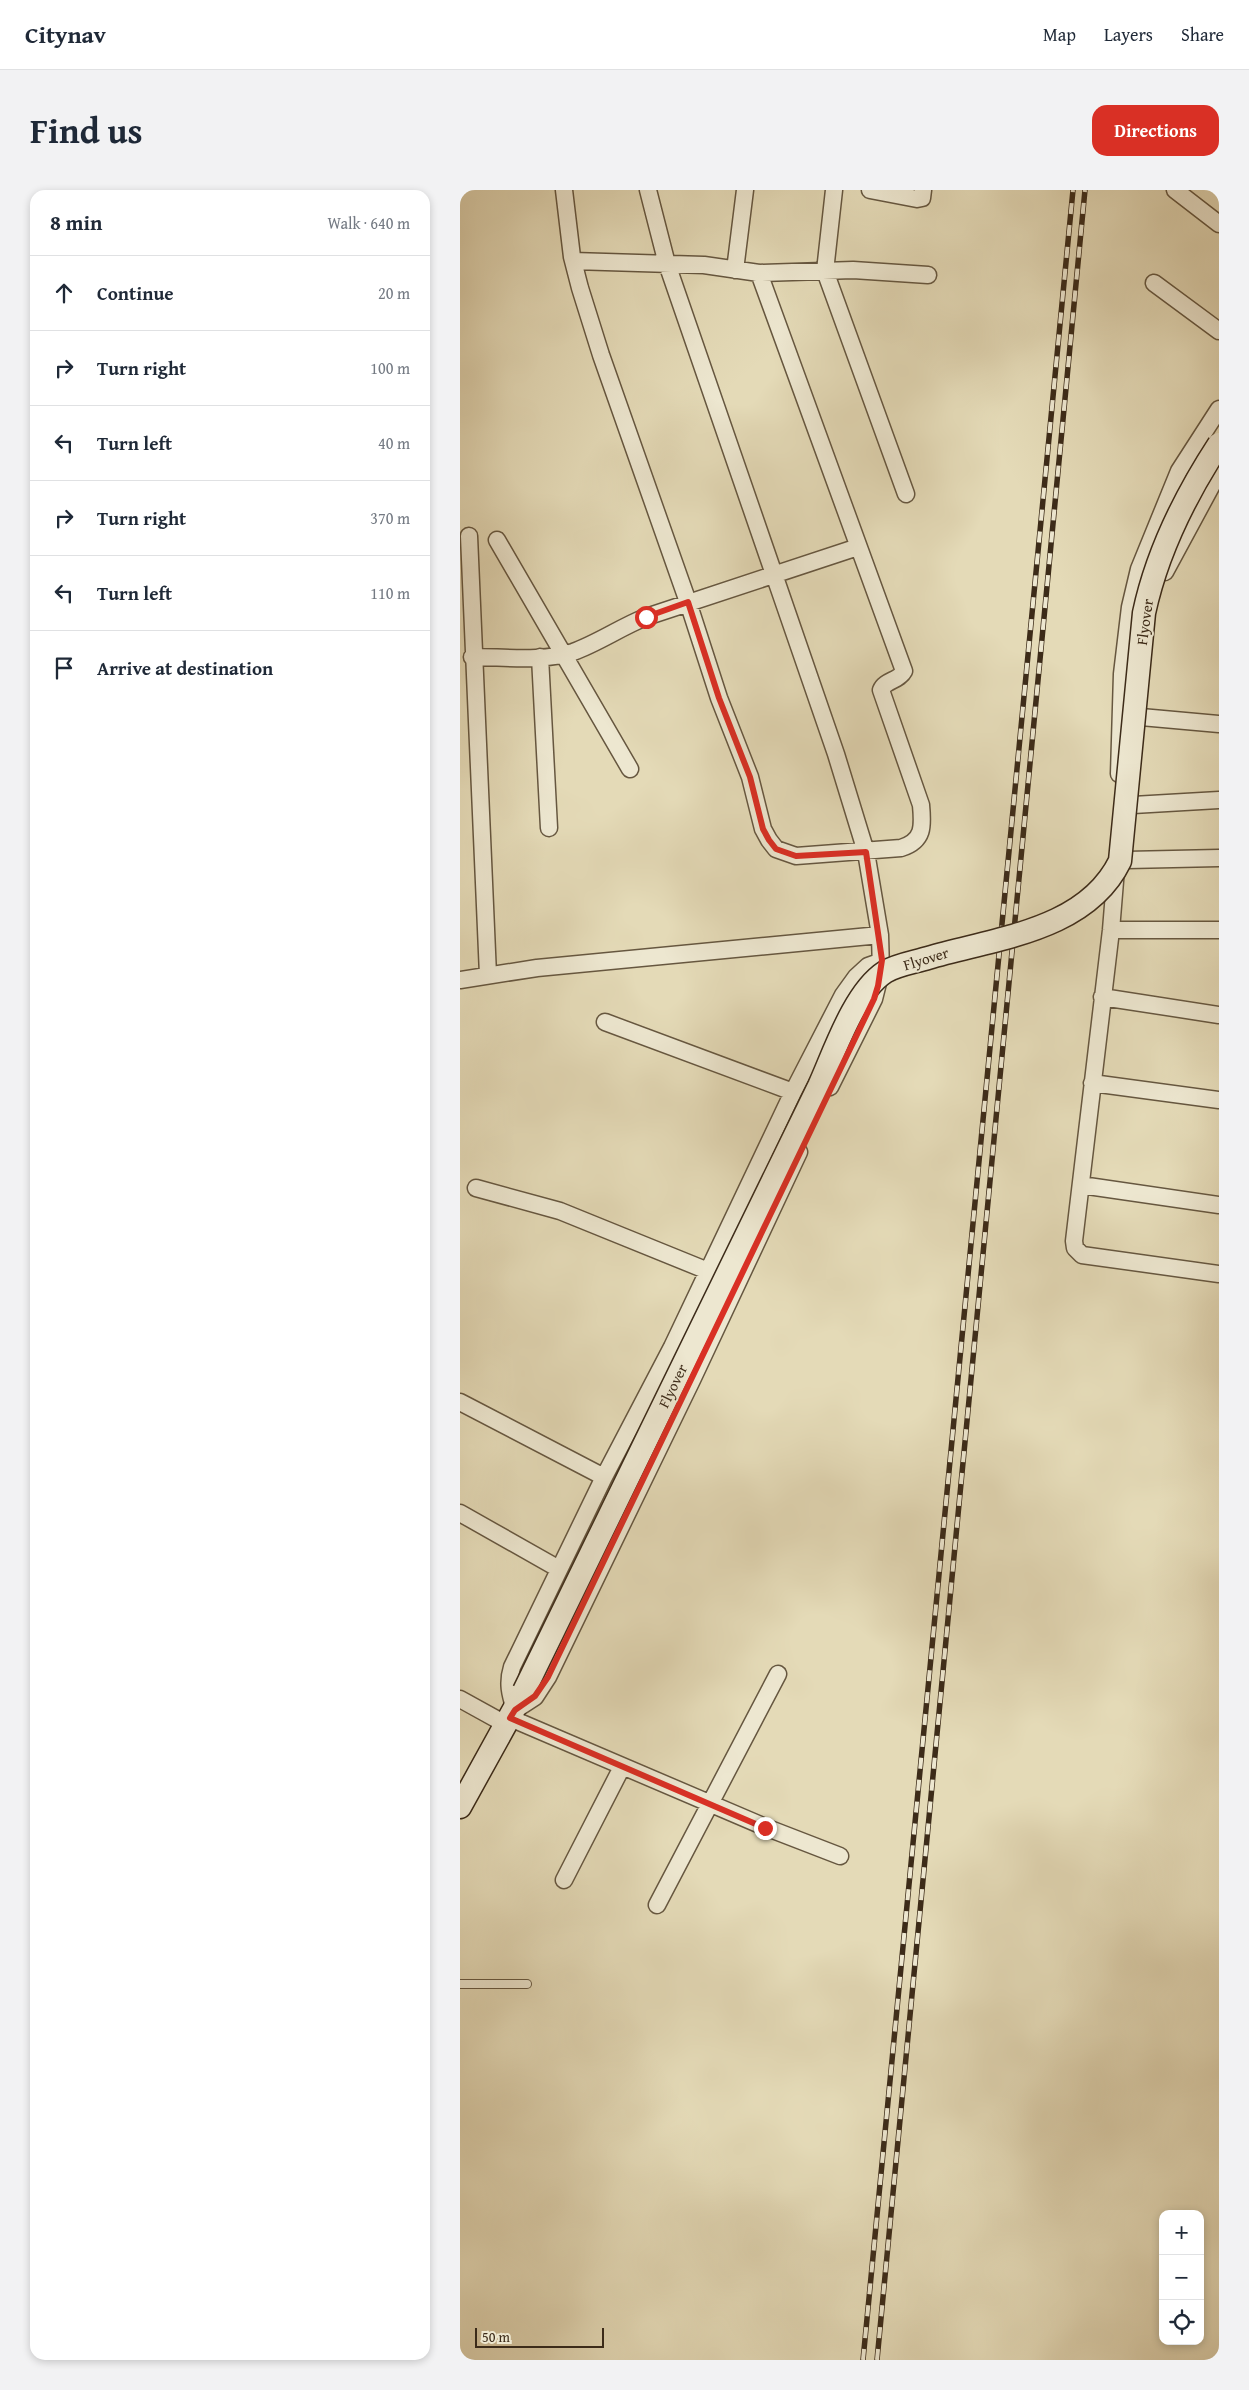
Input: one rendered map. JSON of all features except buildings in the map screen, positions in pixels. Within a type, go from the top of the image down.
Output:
[{"type":"main road","name":"Flyover","points":[[460,1822],[465,1798],[514,1711],[820,1086],[857,1004],[885,972],[948,952],[1019,935],[1046,924],[1084,904],[1102,890],[1114,874],[1120,860],[1144,613],[1151,581],[1181,510],[1219,444]]},
{"type":"street","points":[[564,190],[573,261],[601,355],[688,602],[719,698],[750,777],[763,829],[776,849],[796,856],[901,848],[915,843],[920,834],[921,805],[881,694],[883,685],[901,676],[904,671],[759,273]]},
{"type":"street","points":[[514,1711],[535,1696],[548,1677],[874,999],[882,960],[880,935],[866,852],[836,754],[667,264],[648,190]]},
{"type":"street","points":[[735,270],[745,190]]},
{"type":"street","points":[[834,190],[825,271],[906,494]]},
{"type":"street","points":[[870,190],[918,199],[922,198],[923,190]]},
{"type":"street","points":[[1175,190],[1219,224]]},
{"type":"street","points":[[573,261],[704,265],[759,273],[880,270],[928,275]]},
{"type":"street","points":[[1154,283],[1219,331]]},
{"type":"street","points":[[1219,409],[1183,464],[1173,484],[1145,550],[1130,607],[1122,674],[1115,894],[1074,1241],[1075,1248],[1082,1255],[1219,1274]]},
{"type":"street","points":[[1115,894],[1127,860],[1151,620],[1162,578],[1219,472]]},
{"type":"street","points":[[469,536],[472,658],[488,975]]},
{"type":"street","points":[[498,540],[630,768]]},
{"type":"street","points":[[472,658],[540,657],[564,654],[618,628],[688,602],[858,547]]},
{"type":"street","points":[[540,657],[549,828]]},
{"type":"street","points":[[1141,716],[1219,724]]},
{"type":"street","points":[[1134,805],[1219,800]]},
{"type":"street","points":[[1127,860],[1219,858]]},
{"type":"street","points":[[1111,930],[1219,930]]},
{"type":"street","points":[[460,980],[488,975],[677,953],[880,935]]},
{"type":"street","points":[[514,1711],[508,1678],[604,1477],[672,1346],[793,1092],[843,995],[856,977],[868,966],[882,960]]},
{"type":"street","points":[[1102,997],[1219,1015]]},
{"type":"street","points":[[605,1022],[793,1092]]},
{"type":"street","points":[[1092,1083],[1219,1100]]},
{"type":"street","points":[[1081,1185],[1219,1205]]},
{"type":"street","points":[[476,1188],[560,1211],[708,1271]]},
{"type":"street","points":[[460,1402],[604,1477]]},
{"type":"street","points":[[460,1513],[559,1569]]},
{"type":"street","points":[[657,1905],[778,1674]]},
{"type":"street","points":[[460,1699],[514,1711],[622,1767],[765,1828],[840,1856]]},
{"type":"street","points":[[564,1880],[622,1767]]},
{"type":"lane","points":[[460,1984],[527,1984]]},
{"type":"railway","points":[[863,2360],[1073,190]]},
{"type":"railway","points":[[877,2360],[1085,190]]},
{"type":"route","points":[[646,617],[688,602],[719,698],[750,777],[763,829],[776,849],[796,856],[866,852],[880,935],[882,971],[874,999],[825,1096],[692,1380],[548,1677],[535,1696],[515,1710],[510,1718],[765,1828]]}]
